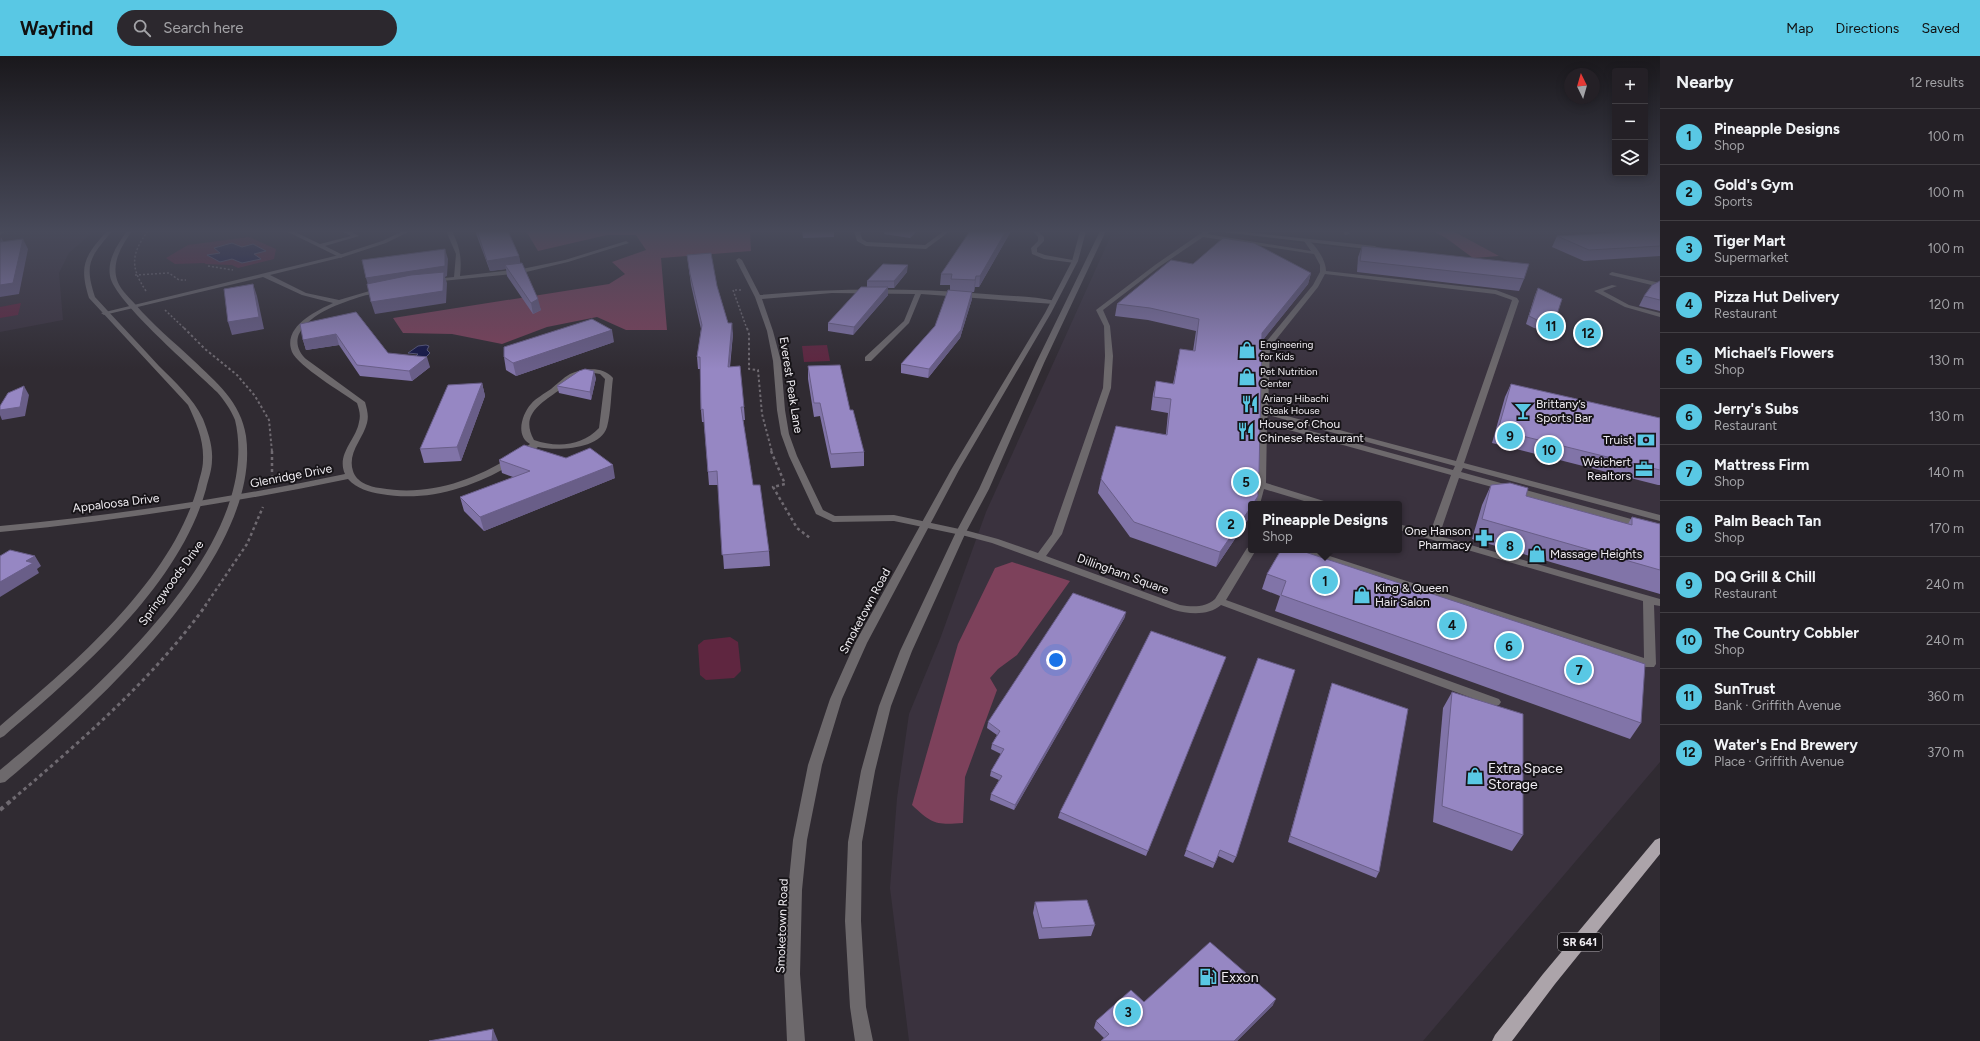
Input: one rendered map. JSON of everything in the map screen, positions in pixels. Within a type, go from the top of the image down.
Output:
[{"type":"main road","name":"SR 641","points":[[1502,1041],[1549,980],[1660,844]]},
{"type":"street","name":"Springwoods Drive","points":[[0,733],[102,642],[134,606],[164,565],[183,535],[196,506],[207,467],[207,448],[201,422],[191,404],[104,313],[89,292],[86,277]]},
{"type":"street","name":"Springwoods Drive","points":[[0,778],[75,713],[116,674],[162,620],[191,582],[219,540],[235,499],[242,467],[243,443],[238,420],[230,402],[220,390],[116,287],[114,277]]},
{"type":"street","points":[[104,313],[257,277]]},
{"type":"street","points":[[269,277],[304,294],[338,302]]},
{"type":"street","points":[[428,282],[477,277]]},
{"type":"street","name":"Everest Peak Lane","points":[[748,277],[758,297],[770,331],[777,361],[781,410],[785,434],[792,456],[819,512],[833,519],[894,518],[961,532]]},
{"type":"street","name":"Smoketown Road","points":[[796,1041],[792,974],[795,890],[800,840],[815,766],[836,699],[861,643],[955,470],[1054,302],[1066,277]]},
{"type":"street","points":[[864,1041],[858,1007],[853,921],[855,842],[868,771],[885,706],[906,651],[961,532],[984,489],[1040,363],[1082,277]]},
{"type":"street","points":[[1040,558],[1057,534],[1107,388],[1109,356],[1107,326],[1099,310],[1143,277]]},
{"type":"street","points":[[1256,501],[1261,485],[1266,347],[1316,286],[1321,277]]},
{"type":"street","points":[[1366,277],[1496,292],[1515,299],[1516,301],[1434,537]]},
{"type":"street","points":[[1626,277],[1660,284]]},
{"type":"street","points":[[1614,286],[1597,291],[1627,306],[1660,315]]},
{"type":"street","points":[[389,287],[338,302],[317,314],[302,325],[296,334],[294,342],[295,352],[303,361],[347,390],[361,402],[365,421],[351,446],[347,458],[348,470],[350,476],[355,482],[366,488],[381,492],[399,494],[435,491],[484,476],[505,466],[536,444],[557,447],[582,443],[600,433],[603,428],[609,378],[607,375],[594,371],[578,374],[534,405],[527,416],[525,426],[526,433],[532,442],[536,444]]},
{"type":"street","points":[[758,297],[842,290],[919,292],[1054,302]]},
{"type":"street","points":[[868,359],[907,322],[919,292]]},
{"type":"street","points":[[1264,417],[1460,465],[1660,518]]},
{"type":"street","points":[[1264,417],[1456,474],[1660,530]]},
{"type":"street","name":"Glenridge Drive","points":[[235,499],[350,476]]},
{"type":"street","points":[[1261,485],[1314,501]]},
{"type":"street","name":"Appaloosa Drive","points":[[0,528],[63,523],[196,506],[235,499]]},
{"type":"street","points":[[1402,528],[1660,603]]},
{"type":"street","name":"Dillingham Square","points":[[961,532],[995,541],[1178,608],[1204,609],[1220,601]]},
{"type":"street","points":[[1249,553],[1220,601],[1495,702]]},
{"type":"street","points":[[1310,553],[1650,664],[1648,600]]},
{"type":"path","points":[[175,277],[179,280],[192,278]]},
{"type":"path","points":[[740,283],[743,289],[733,290],[749,334],[749,369],[758,370],[758,398],[761,419],[770,451],[785,484],[773,487],[797,528],[810,538]]},
{"type":"shaded area","points":[[0,277],[59,277],[63,320],[0,332]]},
{"type":"shaded area","points":[[620,277],[663,277],[667,330],[626,330],[597,317],[547,327],[502,344],[452,334],[403,333],[393,318],[609,284]]},
{"type":"shaded area","points":[[1092,277],[1660,277],[1660,762],[1423,1041],[909,1041],[890,888],[897,798],[909,714],[940,639],[986,512]]},
{"type":"shaded area","points":[[21,303],[18,315],[0,318],[0,307]]},
{"type":"shaded area","points":[[827,345],[830,361],[804,362],[802,346]]},
{"type":"shaded area","points":[[418,346],[429,346],[427,350],[430,353],[426,357],[415,357],[418,354],[408,353]]},
{"type":"shaded area","points":[[1012,562],[1070,581],[1017,655],[998,669],[990,678],[997,690],[965,777],[963,823],[946,824],[935,822],[930,820],[912,805],[958,644],[995,568]]},
{"type":"shaded area","points":[[730,637],[738,642],[741,671],[734,678],[706,680],[700,675],[698,645],[704,640]]},
{"type":"building","points":[[0,277],[14,277],[13,283],[0,285]]},
{"type":"building","points":[[401,277],[444,277],[443,291],[371,302],[367,284]]},
{"type":"building","points":[[513,277],[528,277],[538,299],[531,303]]},
{"type":"building","points":[[691,277],[715,277],[728,323],[732,323],[728,367],[740,366],[744,407],[741,407],[753,485],[760,485],[769,551],[722,555],[717,471],[708,472],[703,409],[701,410],[700,357],[697,357],[702,325]]},
{"type":"building","points":[[871,277],[898,277],[894,281],[867,281]]},
{"type":"building","points":[[951,277],[976,277],[975,280],[951,279]]},
{"type":"building","points":[[1150,277],[1308,277],[1262,333],[1259,472],[1254,490],[1258,492],[1258,496],[1255,501],[1248,501],[1248,511],[1220,552],[1134,522],[1101,479],[1116,426],[1167,435],[1171,399],[1154,397],[1156,381],[1174,384],[1180,349],[1195,351],[1199,319],[1150,308],[1117,304]]},
{"type":"building","points":[[1505,277],[1525,277],[1524,279]]},
{"type":"building","points":[[1660,281],[1660,300],[1644,296],[1652,285]]},
{"type":"building","points":[[253,284],[259,317],[228,322],[224,289]]},
{"type":"building","points":[[861,287],[888,287],[854,327],[828,323]]},
{"type":"building","points":[[1538,288],[1562,299],[1554,324],[1537,320],[1529,316]]},
{"type":"building","points":[[948,290],[972,292],[961,330],[929,369],[901,364],[935,326]]},
{"type":"building","points":[[356,312],[388,353],[427,357],[409,371],[357,365],[336,334],[303,340],[300,324]]},
{"type":"building","points":[[592,319],[612,330],[513,363],[504,357],[504,347]]},
{"type":"building","points":[[840,365],[850,410],[853,410],[864,452],[831,454],[820,403],[814,403],[808,366]]},
{"type":"building","points":[[585,369],[594,371],[590,392],[557,386],[579,371]]},
{"type":"building","points":[[482,383],[457,447],[420,449],[448,385]]},
{"type":"building","points":[[1511,384],[1660,418],[1660,470],[1498,430]]},
{"type":"building","points":[[24,386],[20,407],[0,410],[0,406],[8,393]]},
{"type":"building","points":[[524,445],[566,458],[590,448],[613,465],[480,517],[460,497],[530,471],[499,460]]},
{"type":"building","points":[[1510,483],[1528,488],[1526,496],[1632,525],[1632,517],[1660,524],[1660,570],[1482,519],[1491,485]]},
{"type":"building","points":[[10,550],[35,556],[26,561],[33,563],[0,582],[0,556]]},
{"type":"building","points":[[1279,553],[1308,553],[1645,664],[1641,723],[1281,595],[1286,581],[1267,574]]},
{"type":"building","points":[[1073,593],[1126,612],[1015,805],[991,794],[1002,776],[991,771],[1004,749],[992,744],[1000,731],[988,722]]},
{"type":"building","points":[[1151,631],[1226,657],[1148,851],[1060,812]]},
{"type":"building","points":[[1258,658],[1295,670],[1236,857],[1220,850],[1215,863],[1186,850]]},
{"type":"building","points":[[1332,683],[1408,709],[1379,872],[1290,836]]},
{"type":"building","name":"Extra Space Storage","points":[[1452,692],[1523,714],[1523,835],[1442,806]]},
{"type":"building","points":[[1087,900],[1095,925],[1042,928],[1035,902]]},
{"type":"building","name":"Exxon","points":[[1210,942],[1276,999],[1234,1041],[1101,1041],[1109,1034],[1096,1021],[1131,990],[1144,1002]]},
{"type":"building","points":[[493,1029],[492,1041],[429,1041]]},
{"type":"place","name":"SunTrust","points":[[1551,326]]},
{"type":"place","name":"Water's End Brewery","points":[[1588,333]]},
{"type":"place","name":"Engineering for Kids","points":[[1247,350]]},
{"type":"place","name":"Pet Nutrition Center","points":[[1247,377]]},
{"type":"place","name":"Ariang Hibachi Steak House","points":[[1250,404]]},
{"type":"place","name":"Brittany’s Sports Bar","points":[[1523,411]]},
{"type":"place","name":"House of Chou Chinese Restaurant","points":[[1246,431]]},
{"type":"place","name":"DQ Grill & Chill","points":[[1510,436]]},
{"type":"place","name":"Truist","points":[[1646,440]]},
{"type":"place","name":"The Country Cobbler","points":[[1549,450]]},
{"type":"place","name":"Weichert Realtors","points":[[1644,469]]},
{"type":"place","name":"Michael’s Flowers","points":[[1246,482]]},
{"type":"place","name":"Gold's Gym","points":[[1231,524]]},
{"type":"place","name":"One Hanson Pharmacy","points":[[1484,538]]},
{"type":"place","name":"Palm Beach Tan","points":[[1510,546]]},
{"type":"place","name":"Massage Heights","points":[[1537,554]]},
{"type":"place","name":"Pineapple Designs","points":[[1325,581]]},
{"type":"place","name":"King & Queen Hair Salon","points":[[1362,595]]},
{"type":"place","name":"Pizza Hut Delivery","points":[[1452,625]]},
{"type":"place","name":"Jerry's Subs","points":[[1509,646]]},
{"type":"place","name":"Mattress Firm","points":[[1579,670]]},
{"type":"place","name":"Extra Space Storage","points":[[1475,776]]},
{"type":"place","name":"Exxon","points":[[1208,977]]},
{"type":"place","name":"Tiger Mart","points":[[1128,1012]]}]
